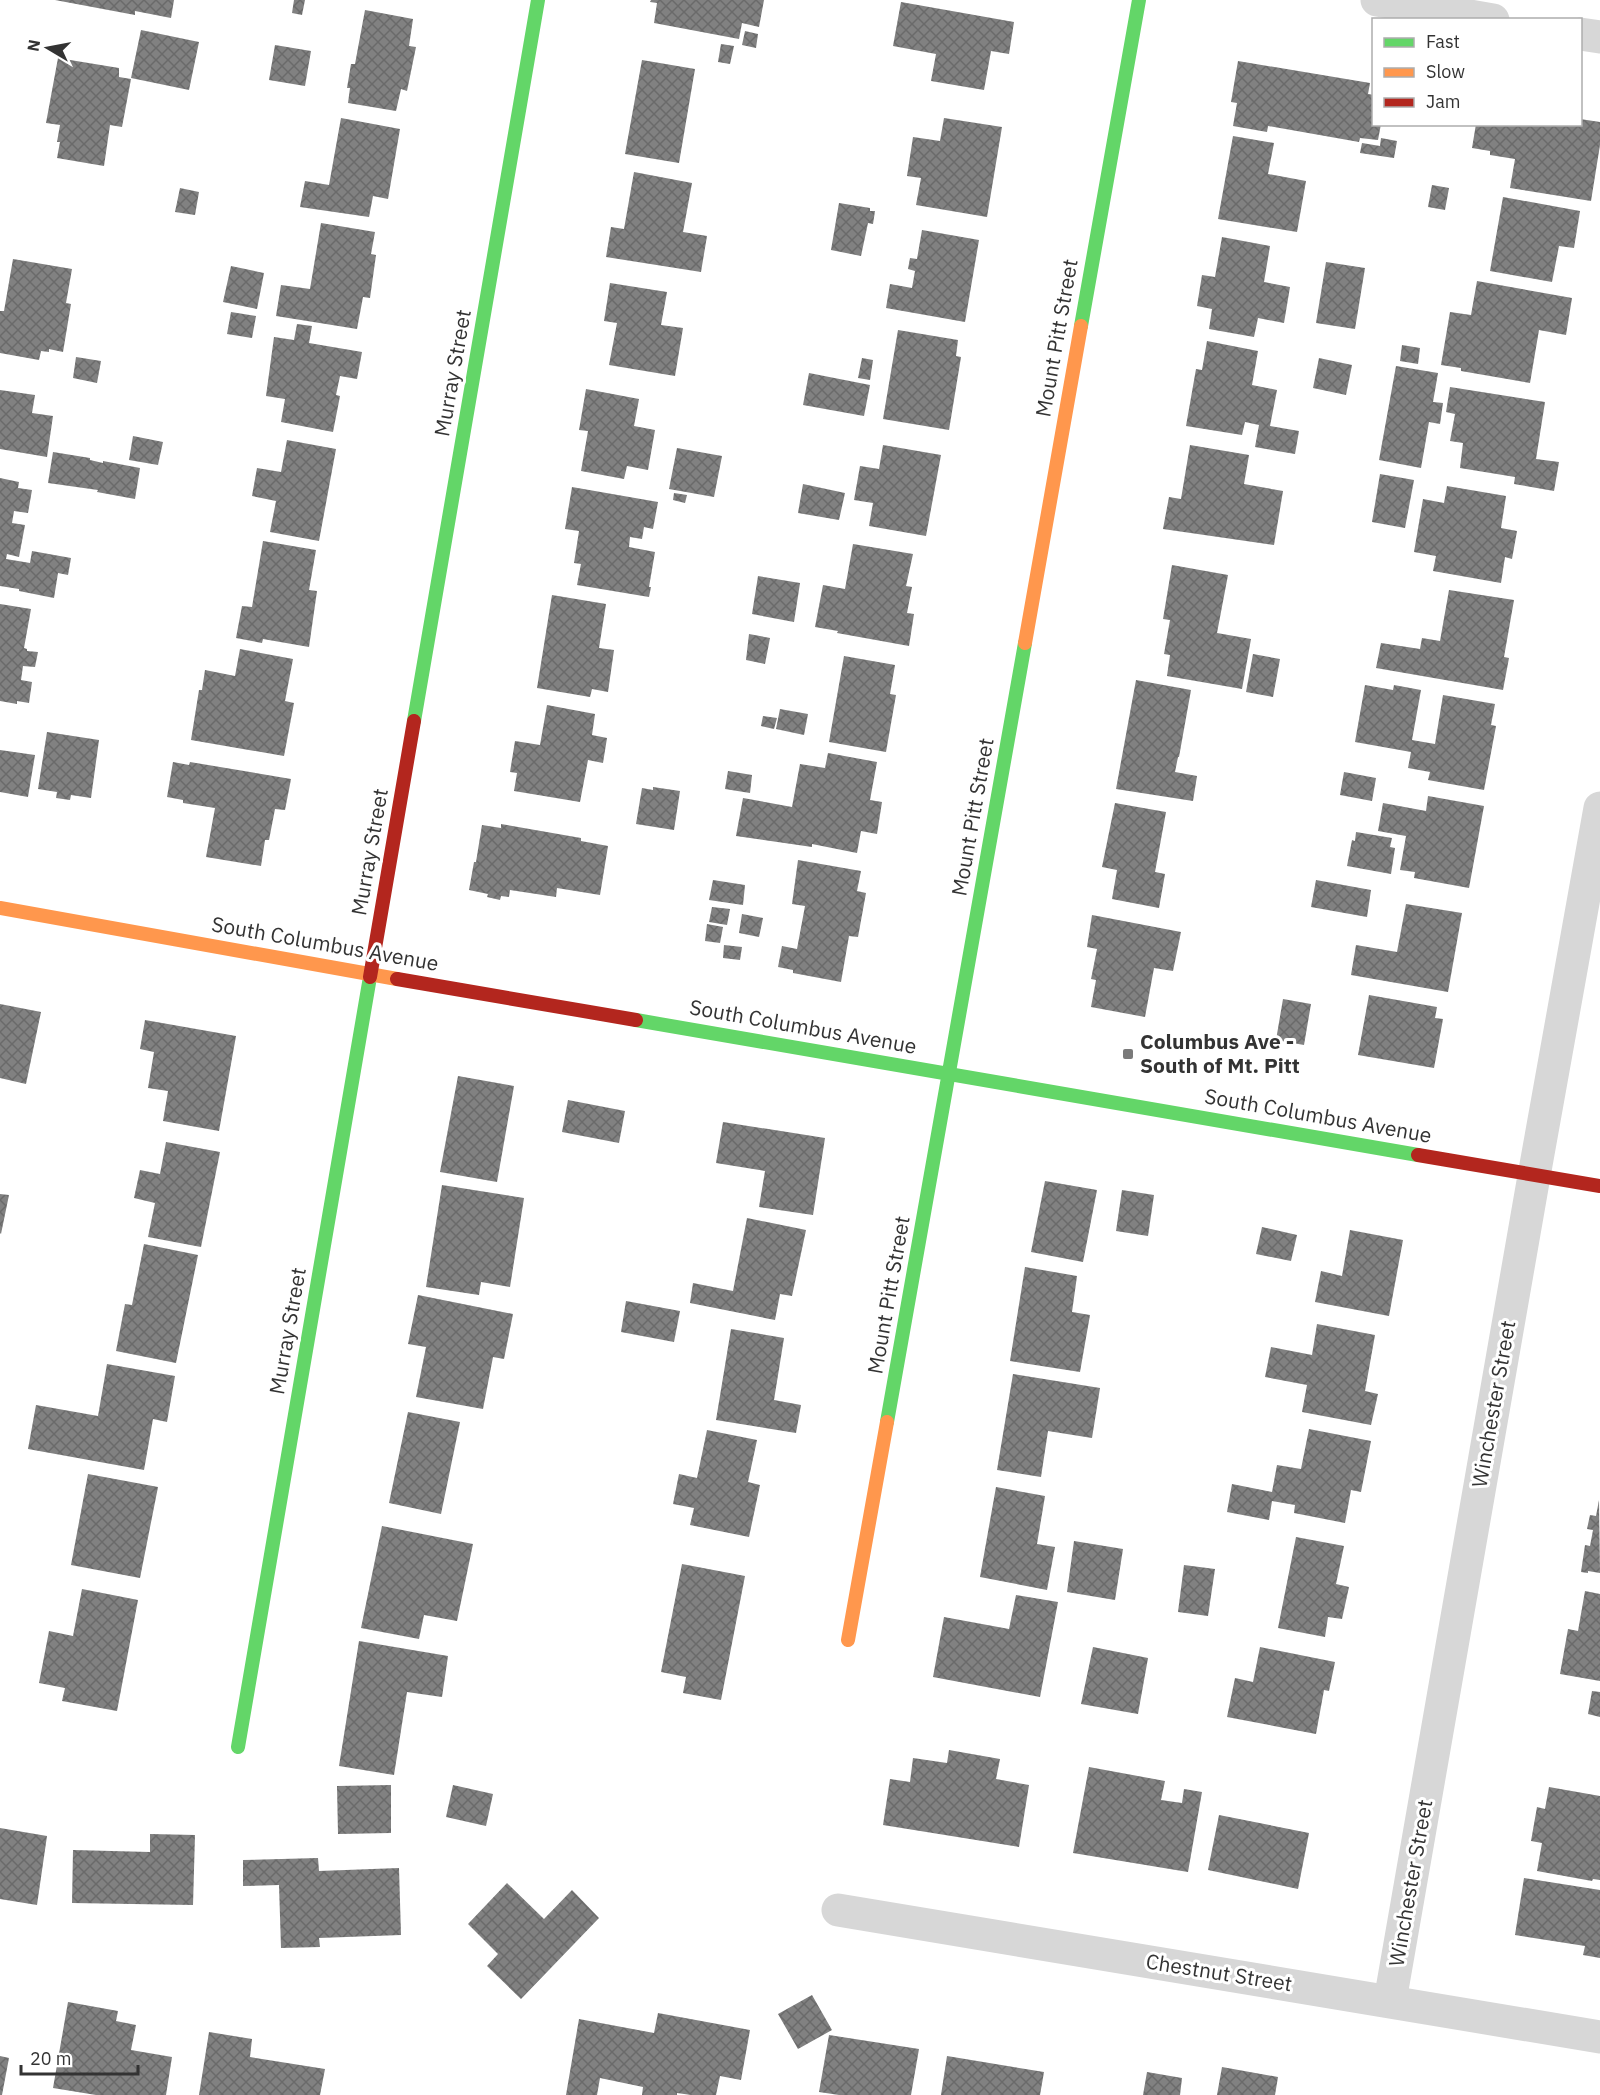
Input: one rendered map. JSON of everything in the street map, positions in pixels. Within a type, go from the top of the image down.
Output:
[{"type":"street","name":"Murray Street","points":[[238,1747],[538,0]]},
{"type":"street","name":"Mount Pitt Street","points":[[848,1640],[951,1074],[1139,0]]},
{"type":"street","points":[[1377,0],[1481,18]]},
{"type":"street","points":[[1582,34],[1600,38]]},
{"type":"street","name":"Winchester Street","points":[[1390,2001],[1600,807]]},
{"type":"street","name":"South Columbus Avenue","points":[[0,908],[1600,1186]]},
{"type":"street","name":"Chestnut Street","points":[[838,1910],[1600,2037]]},
{"type":"building","points":[[55,0],[174,0],[171,18],[135,11],[135,15]]},
{"type":"building","points":[[294,0],[305,0],[302,15],[292,13]]},
{"type":"building","points":[[651,0],[764,0],[759,27],[742,23],[739,39],[654,23],[657,3],[650,2]]},
{"type":"building","points":[[901,2],[1014,22],[1009,54],[991,51],[984,90],[931,81],[936,54],[893,46]]},
{"type":"building","points":[[365,10],[413,19],[409,46],[416,47],[407,91],[401,89],[396,111],[348,103],[350,88],[347,88],[351,64],[355,64]]},
{"type":"building","points":[[141,30],[199,42],[189,90],[131,78]]},
{"type":"building","points":[[745,31],[758,34],[756,48],[742,45]]},
{"type":"building","points":[[721,44],[734,46],[730,64],[718,62]]},
{"type":"building","points":[[275,45],[311,51],[305,86],[269,80]]},
{"type":"building","points":[[58,58],[119,68],[119,77],[131,79],[122,127],[110,125],[104,166],[57,158],[60,125],[46,123]]},
{"type":"building","points":[[642,60],[695,69],[679,163],[625,154]]},
{"type":"building","points":[[1238,61],[1370,83],[1368,94],[1372,95],[1372,126],[1381,126],[1378,140],[1360,138],[1359,142],[1268,126],[1267,132],[1233,126],[1237,103],[1231,102]]},
{"type":"building","points":[[341,118],[400,129],[388,199],[373,196],[369,217],[300,207],[305,181],[329,185]]},
{"type":"building","points":[[944,118],[1002,127],[987,217],[916,205],[921,178],[907,176],[913,137],[940,141]]},
{"type":"building","points":[[1582,119],[1600,122],[1600,145],[1591,201],[1510,188],[1515,159],[1490,155],[1490,151],[1472,148],[1476,126],[1582,126]]},
{"type":"building","points":[[1233,136],[1274,143],[1268,174],[1306,181],[1297,232],[1218,219]]},
{"type":"building","points":[[1381,138],[1397,141],[1394,158],[1360,153],[1362,143],[1380,146]]},
{"type":"building","points":[[634,172],[692,183],[683,232],[707,236],[701,272],[606,257],[611,227],[624,229]]},
{"type":"building","points":[[1432,185],[1449,188],[1445,210],[1428,207]]},
{"type":"building","points":[[180,188],[199,192],[195,215],[175,212]]},
{"type":"building","points":[[1503,197],[1580,211],[1574,248],[1559,246],[1552,282],[1490,271]]},
{"type":"building","points":[[839,203],[870,208],[870,211],[875,211],[873,224],[868,223],[861,256],[831,250]]},
{"type":"building","points":[[321,223],[375,232],[371,254],[376,255],[370,298],[363,297],[357,329],[276,316],[281,285],[310,289]]},
{"type":"building","points":[[922,230],[979,240],[965,322],[886,308],[890,284],[912,288],[915,271],[908,269],[910,258],[917,259]]},
{"type":"building","points":[[1222,237],[1270,246],[1264,282],[1290,287],[1284,323],[1258,318],[1254,337],[1209,329],[1212,309],[1197,306],[1202,275],[1215,277]]},
{"type":"building","points":[[13,259],[72,269],[66,303],[71,304],[63,352],[49,349],[49,352],[41,351],[39,360],[0,353],[0,311],[4,311]]},
{"type":"building","points":[[1326,262],[1365,268],[1355,329],[1316,323]]},
{"type":"building","points":[[231,266],[264,273],[257,309],[223,302]]},
{"type":"building","points":[[1477,281],[1572,298],[1566,335],[1539,330],[1530,383],[1461,371],[1461,368],[1441,365],[1450,312],[1471,315]]},
{"type":"building","points":[[610,283],[667,292],[661,325],[683,328],[675,376],[609,365],[617,323],[604,321]]},
{"type":"building","points":[[231,312],[256,316],[252,338],[227,334]]},
{"type":"building","points":[[297,324],[312,326],[309,343],[362,352],[357,379],[340,376],[336,395],[340,396],[333,432],[281,422],[285,399],[266,396],[274,337],[294,340]]},
{"type":"building","points":[[898,330],[958,340],[956,356],[961,357],[949,430],[883,419]]},
{"type":"building","points":[[1207,341],[1258,351],[1252,385],[1277,390],[1270,426],[1299,431],[1295,454],[1255,447],[1259,425],[1245,422],[1242,435],[1186,426],[1196,369],[1202,370]]},
{"type":"building","points":[[1402,345],[1420,348],[1418,364],[1400,361]]},
{"type":"building","points":[[76,357],[101,361],[97,383],[73,378]]},
{"type":"building","points":[[862,358],[873,360],[870,380],[858,378]]},
{"type":"building","points":[[1319,358],[1352,365],[1346,395],[1313,388]]},
{"type":"building","points":[[1396,366],[1438,373],[1433,402],[1443,403],[1440,424],[1429,422],[1421,468],[1379,460]]},
{"type":"building","points":[[809,373],[870,385],[864,416],[803,405]]},
{"type":"building","points":[[1450,387],[1545,402],[1536,459],[1559,462],[1554,491],[1514,484],[1515,477],[1460,468],[1463,443],[1450,441],[1455,414],[1446,412]]},
{"type":"building","points":[[586,389],[639,399],[634,426],[655,430],[648,470],[627,466],[624,479],[581,471],[588,431],[579,430]]},
{"type":"building","points":[[0,390],[35,395],[32,413],[53,416],[47,457],[0,449]]},
{"type":"building","points":[[133,436],[163,442],[158,465],[129,460]]},
{"type":"building","points":[[287,440],[336,449],[319,541],[270,532],[276,501],[252,496],[257,468],[281,472]]},
{"type":"building","points":[[883,445],[941,455],[926,536],[869,526],[873,503],[854,500],[860,466],[879,469]]},
{"type":"building","points":[[1190,445],[1249,455],[1244,484],[1283,491],[1274,545],[1163,529],[1169,497],[1181,499]]},
{"type":"building","points":[[677,448],[722,456],[714,497],[669,489]]},
{"type":"building","points":[[53,452],[140,468],[135,499],[97,492],[98,490],[48,483]]},
{"type":"building","points":[[1380,474],[1414,480],[1405,528],[1372,522]]},
{"type":"building","points":[[0,478],[19,482],[18,488],[32,490],[28,513],[14,511],[12,523],[25,525],[19,557],[7,554],[6,559],[30,563],[32,551],[71,558],[68,575],[58,573],[54,598],[0,586]]},
{"type":"building","points":[[803,484],[845,493],[839,520],[798,513]]},
{"type":"building","points":[[1447,486],[1506,496],[1501,528],[1517,531],[1512,559],[1505,557],[1501,583],[1433,571],[1436,556],[1414,552],[1423,499],[1444,503]]},
{"type":"building","points":[[572,487],[658,502],[653,529],[644,527],[642,539],[630,537],[629,547],[655,552],[649,597],[577,585],[581,564],[574,563],[579,531],[565,529]]},
{"type":"building","points":[[674,493],[687,495],[685,503],[673,500]]},
{"type":"building","points":[[263,541],[316,550],[309,590],[317,591],[309,647],[263,639],[262,643],[236,638],[242,606],[252,607]]},
{"type":"building","points":[[853,544],[913,554],[906,586],[912,587],[907,613],[914,614],[909,646],[815,627],[823,585],[845,589]]},
{"type":"building","points":[[1172,565],[1228,575],[1217,633],[1251,639],[1242,689],[1167,676],[1170,655],[1164,654],[1170,620],[1163,619]]},
{"type":"building","points":[[758,576],[800,583],[794,622],[752,614]]},
{"type":"building","points":[[1449,590],[1514,600],[1504,657],[1509,658],[1503,690],[1376,668],[1381,643],[1420,649],[1422,638],[1440,641]]},
{"type":"building","points":[[552,595],[606,604],[599,648],[614,650],[608,692],[592,689],[590,697],[537,688]]},
{"type":"building","points":[[0,604],[31,609],[24,648],[27,651],[38,652],[35,667],[23,666],[21,680],[32,682],[29,703],[17,701],[17,704],[0,701]]},
{"type":"building","points":[[749,634],[770,638],[765,664],[746,660]]},
{"type":"building","points":[[240,649],[293,659],[285,701],[294,703],[284,756],[191,740],[199,690],[202,690],[205,670],[235,676]]},
{"type":"building","points":[[1253,654],[1280,659],[1273,697],[1246,692]]},
{"type":"building","points":[[844,656],[895,665],[890,694],[896,695],[886,752],[829,742]]},
{"type":"building","points":[[1136,680],[1191,690],[1175,772],[1197,776],[1193,801],[1116,789]]},
{"type":"building","points":[[1365,685],[1393,690],[1394,685],[1421,690],[1412,740],[1435,744],[1443,695],[1495,704],[1491,725],[1496,726],[1484,790],[1428,780],[1430,772],[1408,768],[1411,752],[1355,742]]},
{"type":"building","points":[[547,705],[595,714],[592,735],[607,738],[603,763],[588,760],[580,802],[514,791],[517,773],[510,772],[515,741],[540,745]]},
{"type":"building","points":[[780,709],[808,714],[804,735],[776,729]]},
{"type":"building","points":[[763,716],[777,718],[774,729],[761,726]]},
{"type":"building","points":[[47,732],[99,740],[91,798],[71,795],[70,800],[56,798],[57,792],[38,789]]},
{"type":"building","points":[[0,750],[35,755],[28,797],[0,792]]},
{"type":"building","points":[[828,753],[877,762],[870,800],[882,802],[877,834],[861,831],[857,853],[812,844],[812,847],[736,836],[743,798],[792,807],[800,764],[825,768]]},
{"type":"building","points":[[173,762],[189,765],[190,762],[291,779],[285,810],[275,809],[269,840],[265,840],[261,866],[206,857],[215,808],[183,803],[183,800],[167,797]]},
{"type":"building","points":[[728,771],[752,775],[750,793],[725,789]]},
{"type":"building","points":[[1344,772],[1376,778],[1372,801],[1340,795]]},
{"type":"building","points":[[653,787],[680,791],[674,830],[636,824],[642,788],[653,790]]},
{"type":"building","points":[[1428,796],[1484,806],[1469,888],[1414,878],[1415,872],[1400,870],[1406,836],[1378,831],[1383,803],[1426,811]]},
{"type":"building","points":[[1115,803],[1166,812],[1155,872],[1165,874],[1159,908],[1112,899],[1117,870],[1102,867]]},
{"type":"building","points":[[501,824],[581,838],[581,841],[608,846],[600,895],[557,888],[556,897],[510,890],[509,897],[501,896],[500,900],[487,897],[488,894],[469,890],[482,825],[501,828]]},
{"type":"building","points":[[1356,832],[1392,838],[1390,847],[1395,848],[1391,874],[1347,866],[1352,840],[1355,841]]},
{"type":"building","points":[[798,860],[861,871],[857,891],[866,893],[858,937],[849,936],[841,982],[793,973],[793,970],[778,967],[782,946],[797,949],[805,906],[792,904]]},
{"type":"building","points":[[713,880],[745,885],[743,905],[709,900]]},
{"type":"building","points":[[1316,880],[1371,890],[1367,917],[1311,907]]},
{"type":"building","points":[[1406,904],[1462,913],[1448,992],[1351,975],[1356,945],[1397,952]]},
{"type":"building","points":[[712,907],[730,909],[727,925],[709,922]]},
{"type":"building","points":[[742,914],[763,918],[759,937],[739,933]]},
{"type":"building","points":[[1092,915],[1181,932],[1173,971],[1154,968],[1145,1017],[1091,1007],[1096,980],[1091,979],[1097,949],[1087,947]]},
{"type":"building","points":[[707,924],[723,927],[720,943],[705,941]]},
{"type":"building","points":[[724,945],[742,947],[740,960],[723,958]]},
{"type":"building","points":[[1369,995],[1437,1007],[1435,1018],[1443,1019],[1434,1068],[1358,1055]]},
{"type":"building","points":[[1283,999],[1311,1004],[1304,1045],[1276,1040]]},
{"type":"building","points":[[0,1004],[41,1012],[26,1084],[0,1078]]},
{"type":"building","points":[[145,1020],[236,1036],[219,1131],[163,1121],[168,1091],[148,1088],[154,1052],[140,1049]]},
{"type":"building","points":[[458,1076],[514,1086],[497,1182],[440,1172]]},
{"type":"building","points":[[568,1100],[625,1111],[619,1143],[562,1132]]},
{"type":"building","points":[[723,1122],[825,1138],[813,1215],[759,1207],[765,1171],[716,1163]]},
{"type":"building","points":[[166,1142],[220,1152],[201,1247],[148,1237],[155,1203],[134,1198],[140,1170],[160,1174]]},
{"type":"building","points":[[1045,1181],[1097,1190],[1083,1262],[1031,1252]]},
{"type":"building","points":[[442,1185],[524,1198],[510,1287],[481,1282],[479,1295],[426,1287]]},
{"type":"building","points":[[1122,1190],[1154,1195],[1148,1236],[1116,1231]]},
{"type":"building","points":[[0,1194],[9,1195],[1,1234],[0,1233]]},
{"type":"building","points":[[747,1218],[806,1230],[792,1296],[780,1294],[775,1320],[690,1303],[693,1283],[733,1291]]},
{"type":"building","points":[[1262,1227],[1297,1235],[1291,1261],[1256,1254]]},
{"type":"building","points":[[1350,1230],[1403,1240],[1389,1316],[1315,1302],[1321,1271],[1342,1276]]},
{"type":"building","points":[[144,1244],[198,1255],[176,1363],[116,1351],[125,1304],[132,1305]]},
{"type":"building","points":[[1025,1267],[1077,1276],[1072,1312],[1090,1315],[1080,1372],[1010,1361]]},
{"type":"building","points":[[418,1295],[513,1314],[504,1359],[493,1357],[483,1409],[416,1397],[426,1347],[408,1344]]},
{"type":"building","points":[[626,1301],[680,1311],[674,1342],[621,1332]]},
{"type":"building","points":[[1317,1324],[1375,1335],[1365,1391],[1378,1394],[1371,1425],[1302,1412],[1307,1385],[1265,1377],[1271,1347],[1312,1355]]},
{"type":"building","points":[[731,1329],[784,1338],[774,1400],[801,1405],[796,1433],[716,1420]]},
{"type":"building","points":[[107,1364],[175,1376],[167,1422],[153,1419],[144,1470],[28,1449],[36,1405],[98,1416]]},
{"type":"building","points":[[1013,1374],[1100,1388],[1092,1438],[1048,1431],[1041,1477],[997,1470]]},
{"type":"building","points":[[408,1412],[460,1422],[441,1514],[389,1503]]},
{"type":"building","points":[[1309,1429],[1371,1441],[1361,1492],[1351,1490],[1345,1523],[1294,1513],[1295,1505],[1272,1501],[1269,1520],[1227,1512],[1232,1484],[1272,1492],[1277,1465],[1301,1469]]},
{"type":"building","points":[[707,1430],[757,1440],[748,1482],[760,1485],[749,1537],[690,1525],[694,1508],[673,1504],[679,1474],[697,1478]]},
{"type":"building","points":[[88,1474],[158,1487],[140,1578],[71,1565]]},
{"type":"building","points":[[996,1487],[1045,1496],[1037,1544],[1055,1547],[1047,1590],[980,1577]]},
{"type":"building","points":[[1599,1500],[1600,1573],[1581,1572],[1585,1545],[1590,1546],[1593,1530],[1587,1529],[1590,1515],[1596,1516]]},
{"type":"building","points":[[382,1526],[473,1544],[457,1621],[424,1615],[419,1639],[361,1628]]},
{"type":"building","points":[[1296,1537],[1344,1546],[1336,1584],[1349,1587],[1342,1619],[1328,1617],[1325,1637],[1278,1628]]},
{"type":"building","points":[[1074,1541],[1123,1549],[1115,1600],[1067,1592]]},
{"type":"building","points":[[682,1564],[745,1576],[721,1700],[683,1693],[686,1677],[661,1672]]},
{"type":"building","points":[[1184,1565],[1215,1569],[1208,1616],[1178,1612]]},
{"type":"building","points":[[82,1589],[138,1600],[117,1711],[62,1701],[65,1688],[39,1683],[49,1631],[73,1636]]},
{"type":"building","points":[[1585,1591],[1600,1594],[1600,1681],[1560,1674],[1568,1629],[1578,1631]]},
{"type":"building","points":[[1016,1595],[1058,1602],[1040,1697],[933,1677],[944,1617],[1009,1629]]},
{"type":"building","points":[[359,1641],[448,1656],[442,1697],[407,1692],[394,1775],[339,1766]]},
{"type":"building","points":[[1093,1647],[1148,1658],[1138,1714],[1081,1704]]},
{"type":"building","points":[[1260,1647],[1335,1662],[1329,1691],[1324,1690],[1316,1734],[1227,1717],[1235,1678],[1253,1682]]},
{"type":"building","points":[[1592,1691],[1600,1692],[1600,1717],[1588,1714]]},
{"type":"building","points":[[949,1750],[1000,1759],[996,1779],[1029,1785],[1019,1847],[883,1825],[890,1779],[910,1782],[913,1758],[947,1763]]},
{"type":"building","points":[[1089,1767],[1165,1781],[1161,1800],[1182,1803],[1184,1789],[1202,1792],[1188,1872],[1073,1853]]},
{"type":"building","points":[[391,1785],[391,1833],[338,1834],[337,1786]]},
{"type":"building","points":[[453,1785],[493,1794],[486,1826],[446,1817]]},
{"type":"building","points":[[1549,1787],[1600,1796],[1600,1880],[1593,1879],[1592,1881],[1537,1871],[1542,1843],[1531,1841],[1537,1807],[1545,1809]]},
{"type":"building","points":[[1219,1815],[1309,1833],[1298,1889],[1208,1870]]},
{"type":"building","points":[[0,1828],[47,1836],[37,1905],[0,1899]]},
{"type":"building","points":[[150,1834],[195,1835],[193,1905],[72,1903],[73,1850],[150,1852]]},
{"type":"building","points":[[318,1858],[319,1871],[399,1868],[401,1935],[319,1938],[320,1947],[281,1948],[279,1885],[243,1886],[243,1860]]},
{"type":"building","points":[[1524,1878],[1600,1890],[1600,1958],[1583,1955],[1585,1946],[1515,1935]]},
{"type":"building","points":[[507,1883],[544,1919],[572,1890],[599,1918],[521,1999],[487,1966],[498,1954],[468,1924]]},
{"type":"building","points":[[812,1995],[832,2030],[798,2049],[778,2014]]},
{"type":"building","points":[[68,2002],[118,2011],[116,2021],[136,2025],[131,2050],[172,2057],[166,2095],[96,2095],[53,2088]]},
{"type":"building","points":[[658,2013],[750,2030],[741,2080],[720,2076],[716,2095],[677,2093],[677,2095],[642,2095],[643,2087],[600,2078],[597,2095],[566,2095],[579,2019],[654,2033]]},
{"type":"building","points":[[209,2032],[252,2039],[250,2057],[325,2069],[320,2095],[199,2095]]},
{"type":"building","points":[[829,2035],[919,2049],[911,2095],[839,2095],[819,2092]]},
{"type":"building","points":[[0,2056],[9,2058],[2,2095],[0,2095]]},
{"type":"building","points":[[947,2056],[1044,2072],[1040,2095],[941,2095]]},
{"type":"building","points":[[1222,2067],[1278,2077],[1275,2095],[1217,2095]]},
{"type":"building","points":[[1147,2072],[1182,2078],[1180,2095],[1143,2095]]},
{"type":"traffic: fast","points":[[414,721],[538,0]]},
{"type":"traffic: fast","points":[[1081,326],[1139,0]]},
{"type":"traffic: fast","points":[[887,1422],[1025,643]]},
{"type":"traffic: fast","points":[[238,1747],[370,977]]},
{"type":"traffic: fast","points":[[636,1020],[1418,1155]]},
{"type":"traffic: slow","points":[[1025,643],[1081,326]]},
{"type":"traffic: slow","points":[[0,908],[397,979]]},
{"type":"traffic: slow","points":[[848,1640],[887,1422]]},
{"type":"traffic: jam","points":[[370,977],[414,721]]},
{"type":"traffic: jam","points":[[397,979],[636,1020]]},
{"type":"traffic: jam","points":[[1418,1155],[1600,1186]]},
{"type":"place","name":"Columbus Ave - South of Mt. Pitt","points":[[1128,1054]]}]
